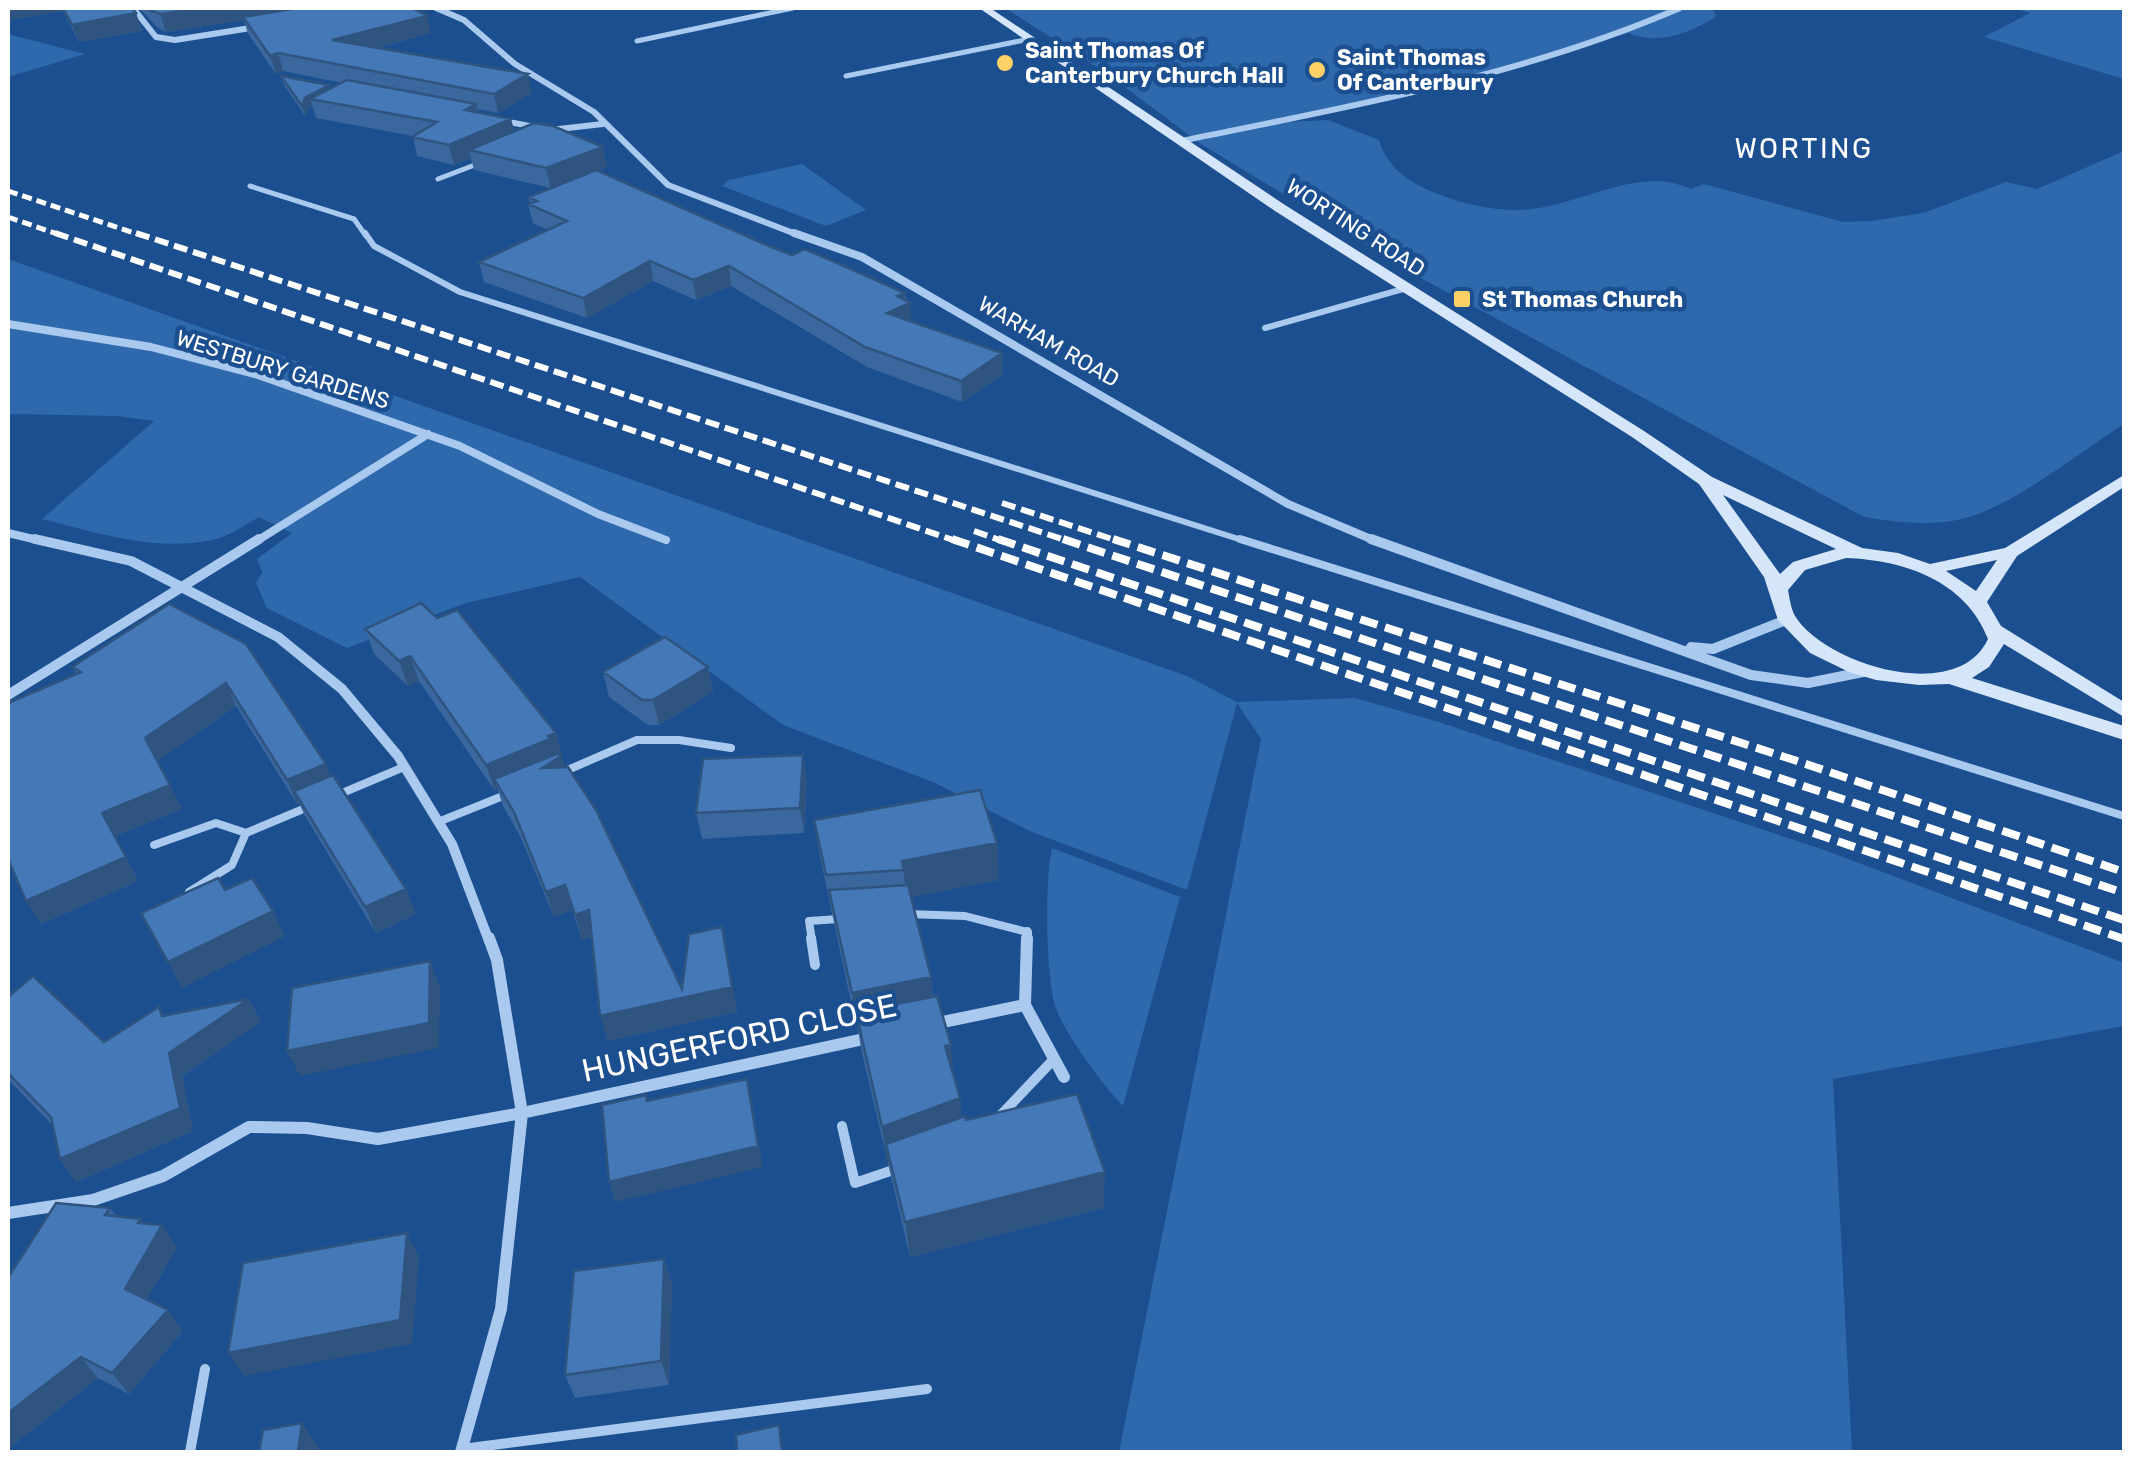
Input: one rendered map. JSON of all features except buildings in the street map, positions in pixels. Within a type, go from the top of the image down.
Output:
[{"type":"main road","name":"WORTING ROAD","points":[[984,8],[1404,288],[1706,481],[1860,554]]},
{"type":"main road","points":[[1927,570],[2011,552],[2124,480]]},
{"type":"main road","name":"WORTING ROAD","points":[[1706,481],[1779,589]]},
{"type":"main road","points":[[1977,603],[2011,552]]},
{"type":"main road","points":[[1860,554],[1892,558],[1927,570],[1966,592],[1987,614],[1997,639],[1990,658],[1970,673],[1914,680],[1834,658],[1804,638],[1786,620],[1779,589],[1794,568],[1818,558],[1860,554]]},
{"type":"main road","points":[[1992,628],[2124,711]]},
{"type":"main road","points":[[1950,678],[2124,733]]},
{"type":"street","points":[[134,8],[156,36],[175,40],[266,26]]},
{"type":"street","name":"WARHAM ROAD","points":[[436,8],[464,20],[515,64],[594,112],[668,185],[862,257],[1288,504],[1354,534],[1680,647],[1745,674],[1784,682],[1834,682],[1869,670]]},
{"type":"street","points":[[1182,141],[1456,84],[1610,40],[1680,8]]},
{"type":"street","points":[[495,120],[550,130],[603,124]]},
{"type":"street","name":"WESTBURY GARDENS","points":[[8,324],[150,347],[222,364],[489,458],[581,506],[666,540]]},
{"type":"street","name":"WESTBURY GARDENS","points":[[8,695],[428,434]]},
{"type":"street","points":[[8,534],[131,561],[278,637],[342,688],[404,767],[452,844],[497,960],[522,1112],[501,1309],[462,1451]]},
{"type":"street","name":"WARHAM ROAD","points":[[1680,647],[1713,649],[1786,620]]},
{"type":"street","points":[[1027,932],[1025,1004],[1064,1077]]},
{"type":"street","name":"HUNGERFORD CLOSE","points":[[909,1030],[1025,1004]]},
{"type":"street","name":"HUNGERFORD CLOSE","points":[[8,1212],[93,1200],[163,1176],[249,1127],[307,1128],[378,1138],[522,1112],[890,1034]]},
{"type":"lane","points":[[637,41],[793,8]]},
{"type":"lane","points":[[846,76],[1030,39]]},
{"type":"lane","points":[[536,137],[550,130]]},
{"type":"lane","points":[[438,179],[493,158]]},
{"type":"lane","points":[[250,186],[354,218],[374,246],[460,292],[2124,816]]},
{"type":"lane","points":[[1265,328],[1404,288]]},
{"type":"lane","points":[[544,780],[637,740],[679,740],[731,748]]},
{"type":"lane","points":[[154,845],[216,823],[246,833],[404,767]]},
{"type":"lane","points":[[438,822],[526,787]]},
{"type":"lane","points":[[186,895],[232,864],[246,833]]},
{"type":"lane","points":[[896,915],[965,916],[1027,932]]},
{"type":"lane","points":[[814,965],[809,922],[844,919]]},
{"type":"lane","points":[[990,1124],[1054,1058]]},
{"type":"lane","points":[[842,1126],[855,1183],[907,1166]]},
{"type":"lane","points":[[190,1452],[205,1369]]},
{"type":"lane","points":[[462,1451],[926,1390]]},
{"type":"shaded area","points":[[1005,8],[1713,8],[1716,17],[1674,36],[1651,38],[1628,33],[1459,83],[1289,122],[1328,120],[1379,140],[1393,165],[1415,183],[1458,201],[1498,209],[1539,208],[1615,187],[1654,181],[1691,189],[1704,184],[1843,222],[1871,221],[1923,213],[2006,182],[2037,189],[2124,151],[2124,424],[2043,479],[1977,514],[1933,523],[1864,517],[1421,278],[1201,144],[1106,73]]},
{"type":"shaded area","points":[[2014,8],[2124,8],[2124,79],[1984,37],[2030,13]]},
{"type":"shaded area","points":[[8,34],[85,54],[8,77]]},
{"type":"shaded area","points":[[802,164],[866,210],[826,226],[722,186],[729,180]]},
{"type":"shaded area","points":[[8,259],[1187,676],[1237,702],[1355,698],[1439,722],[1827,851],[2124,963],[2124,1026],[1833,1079],[1852,1452],[1119,1452],[1261,739],[1237,703],[1187,890],[1032,832],[933,782],[783,725],[580,577],[466,603],[347,648],[267,608],[256,583],[262,572],[257,559],[292,533],[259,517],[216,539],[172,544],[106,535],[42,519],[154,421],[117,416],[8,414]]},
{"type":"shaded area","points":[[1052,848],[1180,897],[1123,1106],[1077,1047],[1053,997],[1047,930]]},
{"type":"railway","points":[[8,191],[143,236]]},
{"type":"railway","points":[[8,217],[63,236]]},
{"type":"railway","points":[[55,233],[959,542]]},
{"type":"railway","points":[[136,233],[1071,542]]},
{"type":"railway","points":[[1002,503],[1121,542]]},
{"type":"railway","points":[[974,531],[1005,542]]},
{"type":"railway","points":[[952,539],[2124,939]]},
{"type":"railway","points":[[998,539],[2124,920]]},
{"type":"railway","points":[[1063,539],[2124,893]]},
{"type":"railway","points":[[1113,539],[1794,760],[2124,872]]},
{"type":"place","name":"Saint Thomas Of Canterbury Church Hall","points":[[1005,63]]},
{"type":"place","name":"Saint Thomas Of Canterbury","points":[[1317,70]]},
{"type":"place","name":"St Thomas Church","points":[[1462,299]]},
{"type":"district","name":"WORTING","points":[[1804,148]]}]
